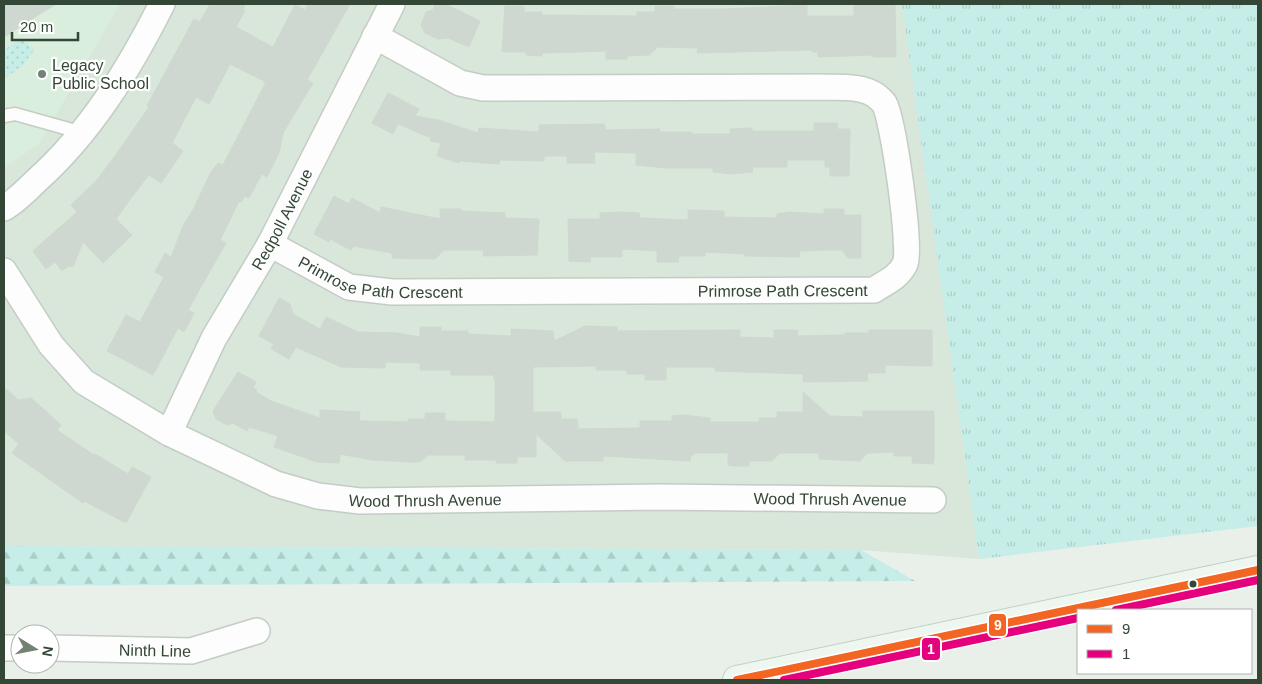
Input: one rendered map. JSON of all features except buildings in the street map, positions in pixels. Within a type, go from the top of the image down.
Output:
[{"type":"main road","points":[[737,680],[1258,570]]},
{"type":"street","points":[[4,208],[49,170],[83,133],[136,56],[162,4]]},
{"type":"street","name":"Redpoll Avenue","points":[[168,433],[214,338],[270,244],[392,4]]},
{"type":"street","name":"Primrose Path Crescent","points":[[270,244],[349,287],[392,292],[874,290],[896,278],[906,262],[903,195],[888,118],[884,103],[875,95],[863,89],[483,88],[460,83],[375,36]]},
{"type":"street","name":"Wood Thrush Avenue","points":[[4,271],[51,346],[84,382],[168,433],[276,484],[318,496],[360,501],[661,497],[933,500]]},
{"type":"street","name":"Ninth Line","points":[[60,648],[191,651],[257,631]]},
{"type":"lane","points":[[4,116],[15,114],[83,133]]},
{"type":"shaded area","points":[[4,4],[904,4],[979,559],[861,550],[4,546]]},
{"type":"shaded area","name":"Legacy Public School","points":[[4,4],[120,4],[39,144],[4,168]]},
{"type":"green space","points":[[902,4],[1258,4],[1258,526],[979,559]]},
{"type":"green space","points":[[21,39],[35,49],[22,66],[4,79],[4,50]]},
{"type":"green space","points":[[4,546],[861,550],[915,581],[4,586]]},
{"type":"transit line","name":"9","points":[[737,680],[1258,570]]},
{"type":"transit line","name":"1","points":[[1121,609],[1258,580]]},
{"type":"transit line","name":"1","points":[[784,680],[1077,618]]},
{"type":"place","name":"Legacy Public School","points":[[42,74]]}]
